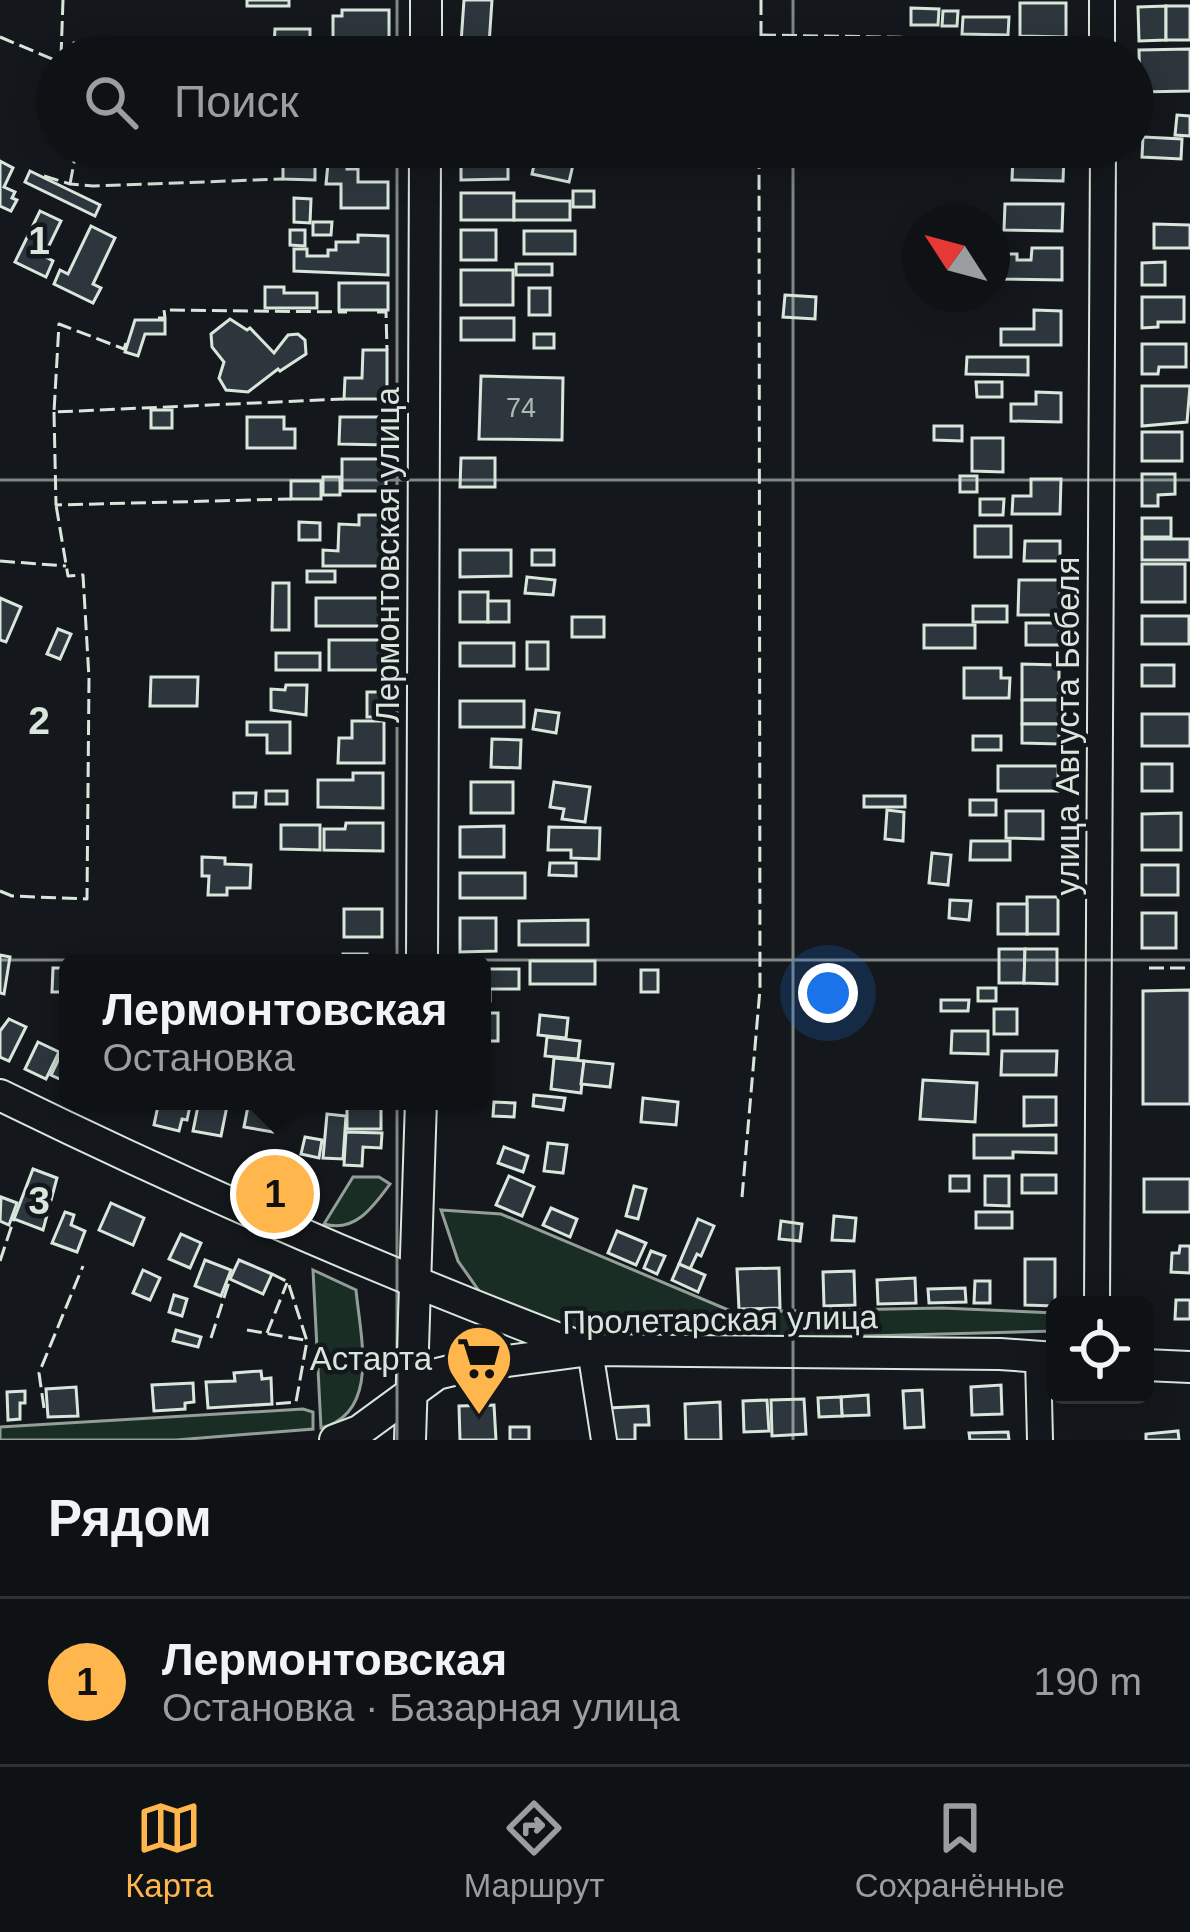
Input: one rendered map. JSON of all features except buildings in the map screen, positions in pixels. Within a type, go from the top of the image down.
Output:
[{"type":"main road","points":[[426,0],[426,36]]},
{"type":"main road","name":"Лермонтовская улица","points":[[422,954],[425,168]]},
{"type":"main road","points":[[0,1094],[114,1150],[416,1281],[590,1350]]},
{"type":"main road","points":[[410,1440],[422,1110]]},
{"type":"main road","name":"Пролетарская улица","points":[[335,1440],[359,1431],[436,1374],[590,1350],[1046,1358]]},
{"type":"main road","points":[[1154,1365],[1190,1367]]},
{"type":"street","points":[[1102,0],[1102,36]]},
{"type":"street","name":"улица Августа Бебеля","points":[[1097,1296],[1102,168]]},
{"type":"street","points":[[590,1350],[604,1440]]},
{"type":"street","points":[[1040,1440],[1046,1358]]},
{"type":"green space","points":[[353,1177],[379,1177],[390,1184],[354,1221],[324,1224]]},
{"type":"green space","points":[[441,1210],[501,1214],[733,1312],[942,1308],[1046,1313],[1046,1331],[720,1340],[561,1328],[484,1298],[458,1261]]},
{"type":"green space","points":[[313,1270],[356,1290],[363,1349],[359,1390],[352,1406],[340,1420],[321,1428]]},
{"type":"green space","points":[[313,1412],[313,1429],[176,1440],[0,1440],[0,1427]]},
{"type":"fence","points":[[62,36],[63,0]]},
{"type":"fence","points":[[761,0],[761,36]]},
{"type":"fence","points":[[761,35],[822,36]]},
{"type":"fence","points":[[0,37],[36,52]]},
{"type":"fence","points":[[70,184],[73,168]]},
{"type":"fence","points":[[742,1197],[760,989],[759,168]]},
{"type":"fence","points":[[44,176],[93,186],[283,179]]},
{"type":"fence","points":[[158,318],[165,318],[164,310],[347,312]]},
{"type":"fence","points":[[377,312],[386,312],[387,350]]},
{"type":"fence","points":[[126,343],[124,349],[59,324],[54,412],[344,399]]},
{"type":"fence","points":[[54,412],[56,505],[291,499]]},
{"type":"fence","points":[[0,891],[12,896],[87,899],[89,678],[83,575],[68,576],[56,505]]},
{"type":"fence","points":[[0,561],[66,566]]},
{"type":"fence","points":[[1149,968],[1190,968]]},
{"type":"fence","points":[[0,1261],[14,1219]]},
{"type":"fence","points":[[44,1408],[39,1373],[83,1266]]},
{"type":"fence","points":[[272,1274],[288,1282],[307,1341],[296,1402],[272,1404]]},
{"type":"fence","points":[[211,1338],[230,1279]]},
{"type":"fence","points":[[267,1333],[287,1283]]},
{"type":"fence","points":[[247,1330],[304,1340]]},
{"type":"place","name":"Лермонтовская","points":[[275,1194]]},
{"type":"place","name":"Астарта","points":[[479,1417]]}]
